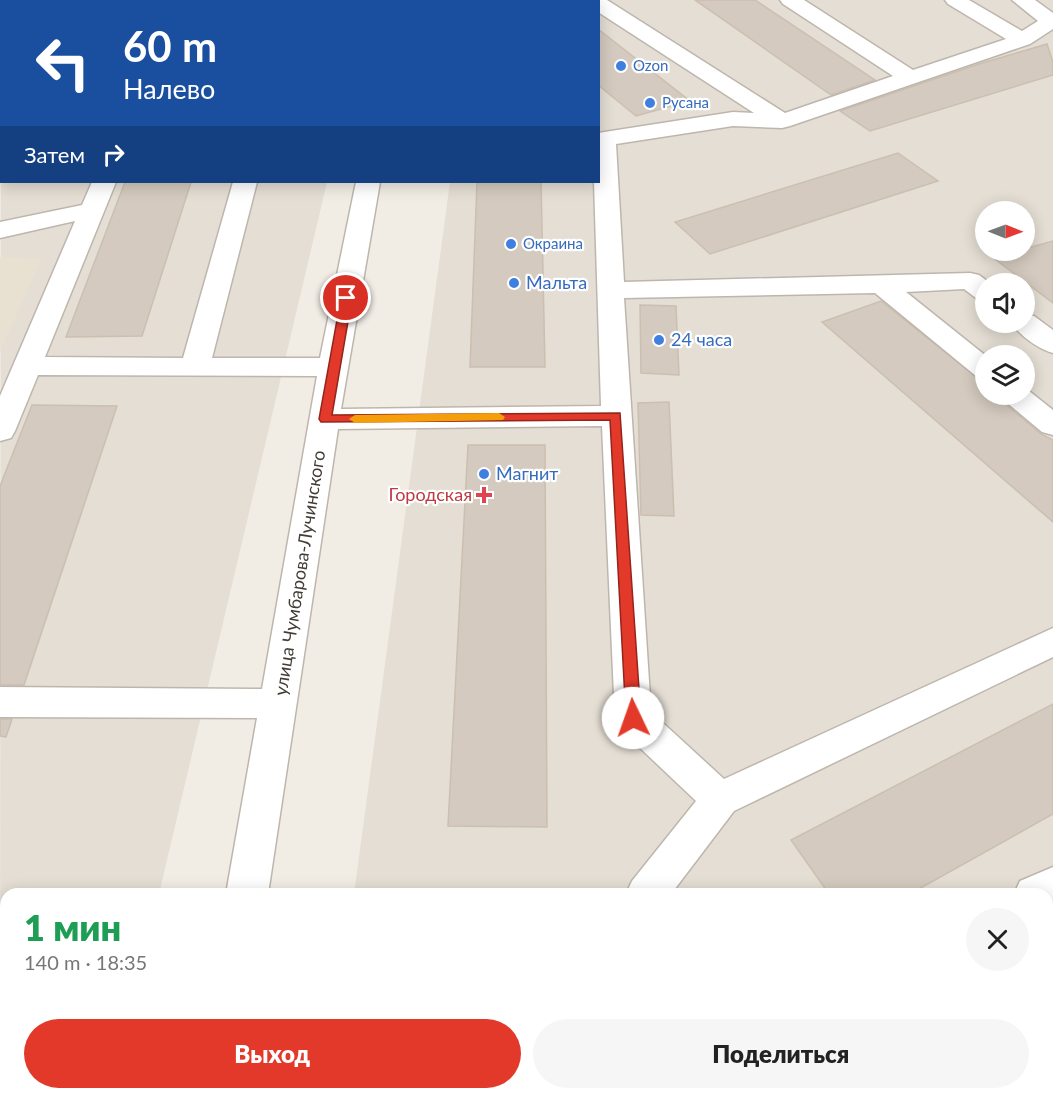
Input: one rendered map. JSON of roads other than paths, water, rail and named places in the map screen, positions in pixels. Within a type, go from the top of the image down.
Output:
[{"type":"street","points":[[790,0],[909,77]]},
{"type":"street","points":[[955,0],[1013,43],[1045,46],[1053,44]]},
{"type":"street","points":[[720,799],[633,718],[616,416],[604,139],[733,119],[782,121],[1013,43],[1050,21],[1022,0]]},
{"type":"street","points":[[600,3],[782,121]]},
{"type":"street","points":[[0,431],[104,183]]},
{"type":"street","points":[[195,367],[245,183]]},
{"type":"street","name":"улица Чумбарова-Лучинского","points":[[248,888],[333,367],[368,183]]},
{"type":"street","points":[[0,230],[92,210]]},
{"type":"street","points":[[610,290],[970,281],[975,284]]},
{"type":"street","points":[[881,285],[975,361]]},
{"type":"street","points":[[1035,330],[1053,344]]},
{"type":"street","points":[[27,366],[333,367]]},
{"type":"street","points":[[1028,405],[1053,425]]},
{"type":"street","points":[[325,419],[616,416]]},
{"type":"street","points":[[652,888],[720,799],[1053,641]]},
{"type":"street","points":[[0,702],[278,704]]},
{"type":"place","name":"Ozon","points":[[621,66]]},
{"type":"place","name":"Русана","points":[[650,103]]},
{"type":"place","name":"Окраина","points":[[511,244]]},
{"type":"place","name":"Мальта","points":[[514,283]]},
{"type":"place","name":"24 часа","points":[[659,340]]},
{"type":"place","name":"Магнит","points":[[484,474]]},
{"type":"place","name":"Городская","points":[[484,495]]}]
